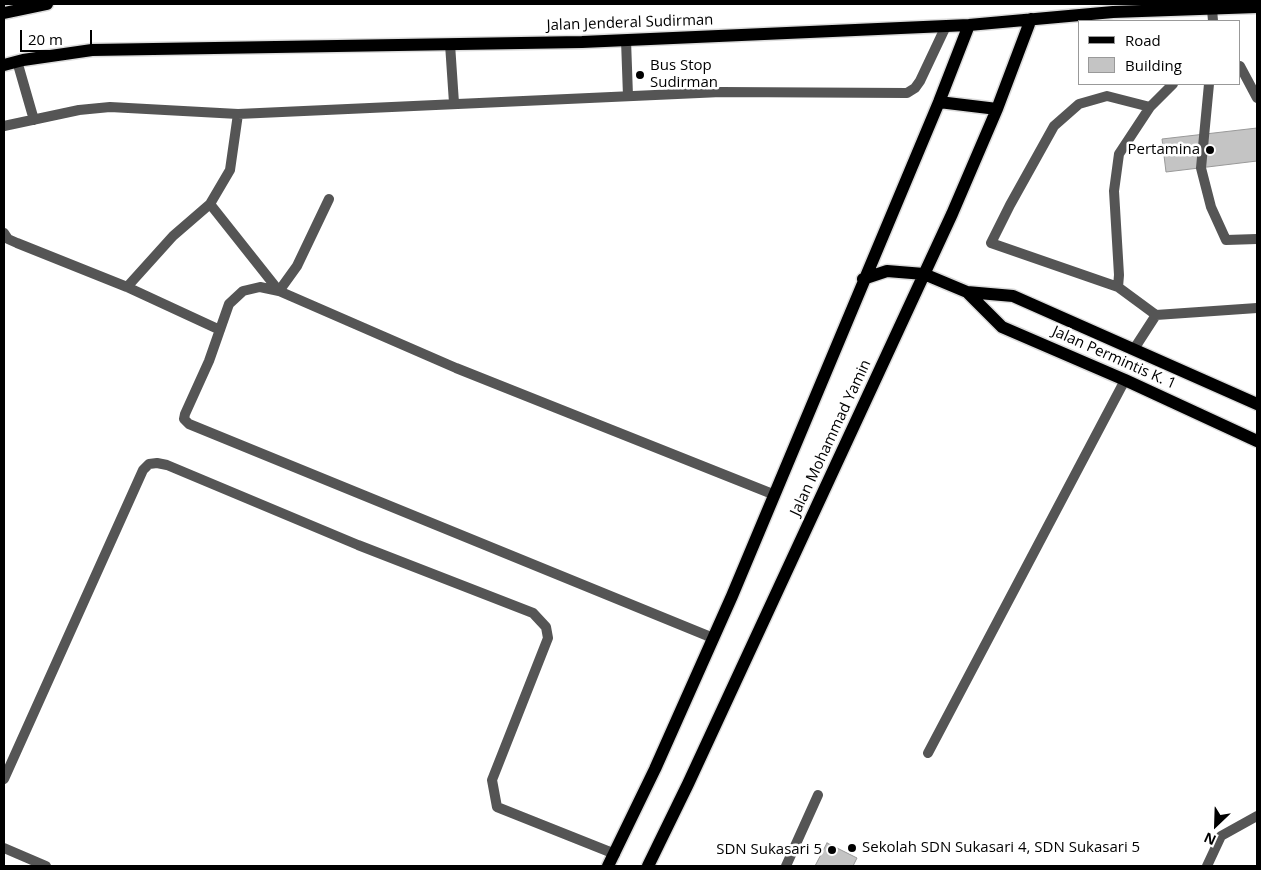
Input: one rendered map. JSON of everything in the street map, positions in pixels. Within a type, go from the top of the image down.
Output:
[{"type":"main road","points":[[4,13],[47,4]]},
{"type":"main road","name":"Jalan Jenderal Sudirman","points":[[4,65],[18,61],[92,50],[582,42],[969,25],[1113,12],[1212,15],[1257,7]]},
{"type":"main road","name":"Jalan Mohammad Yamin","points":[[648,866],[701,756],[952,214],[997,109],[1032,19]]},
{"type":"main road","name":"Jalan Mohammad Yamin","points":[[608,866],[655,769],[775,495],[863,279],[939,102],[969,25]]},
{"type":"main road","points":[[939,102],[997,109]]},
{"type":"main road","name":"Jalan Permintis K. 1","points":[[863,279],[887,271],[924,274],[967,292],[1013,296],[1257,404]]},
{"type":"main road","name":"Jalan Permintis K. 1","points":[[967,292],[1002,327],[1257,440]]},
{"type":"street","points":[[4,126],[79,110],[110,107],[238,114],[721,92],[907,93],[915,88],[920,81],[946,26]]},
{"type":"street","points":[[626,40],[628,96]]},
{"type":"street","points":[[450,44],[454,103]]},
{"type":"street","points":[[18,61],[34,120]]},
{"type":"street","points":[[1241,68],[1257,98]]},
{"type":"street","points":[[1118,287],[1114,191],[1119,154],[1150,107],[1172,85]]},
{"type":"street","points":[[1209,85],[1201,168],[1210,207],[1226,240],[1257,239]]},
{"type":"street","points":[[1150,107],[1107,96],[1079,104],[1054,126],[991,243],[1118,287],[1156,315],[1257,308]]},
{"type":"street","points":[[127,287],[173,236],[210,204],[230,170],[238,114]]},
{"type":"street","points":[[279,291],[297,266],[329,199]]},
{"type":"street","points":[[210,204],[279,291]]},
{"type":"street","points":[[4,234],[8,239],[17,243],[127,287],[220,330]]},
{"type":"street","points":[[713,638],[189,424],[184,419],[185,414],[209,361],[229,304],[243,292],[260,287],[279,291],[456,368],[775,495]]},
{"type":"street","points":[[1134,348],[1156,315]]},
{"type":"street","points":[[928,753],[1125,380]]},
{"type":"street","points":[[4,779],[143,470],[149,464],[157,463],[167,465],[358,545],[533,614],[546,627],[548,638],[492,780],[497,807],[614,854]]},
{"type":"street","points":[[786,866],[818,795]]},
{"type":"street","points":[[1206,866],[1221,836],[1257,816]]},
{"type":"street","points":[[4,848],[46,866]]},
{"type":"building","name":"Pertamina","points":[[1257,128],[1257,161],[1166,172],[1162,139]]},
{"type":"building","name":"SDN Sukasari 5","points":[[827,843],[857,858],[853,866],[815,866]]},
{"type":"place","name":"Bus Stop Sudirman","points":[[640,75]]},
{"type":"place","name":"Pertamina","points":[[1210,150]]},
{"type":"place","name":"Sekolah SDN Sukasari 4, SDN Sukasari 5","points":[[852,848]]},
{"type":"place","name":"SDN Sukasari 5","points":[[832,850]]}]
